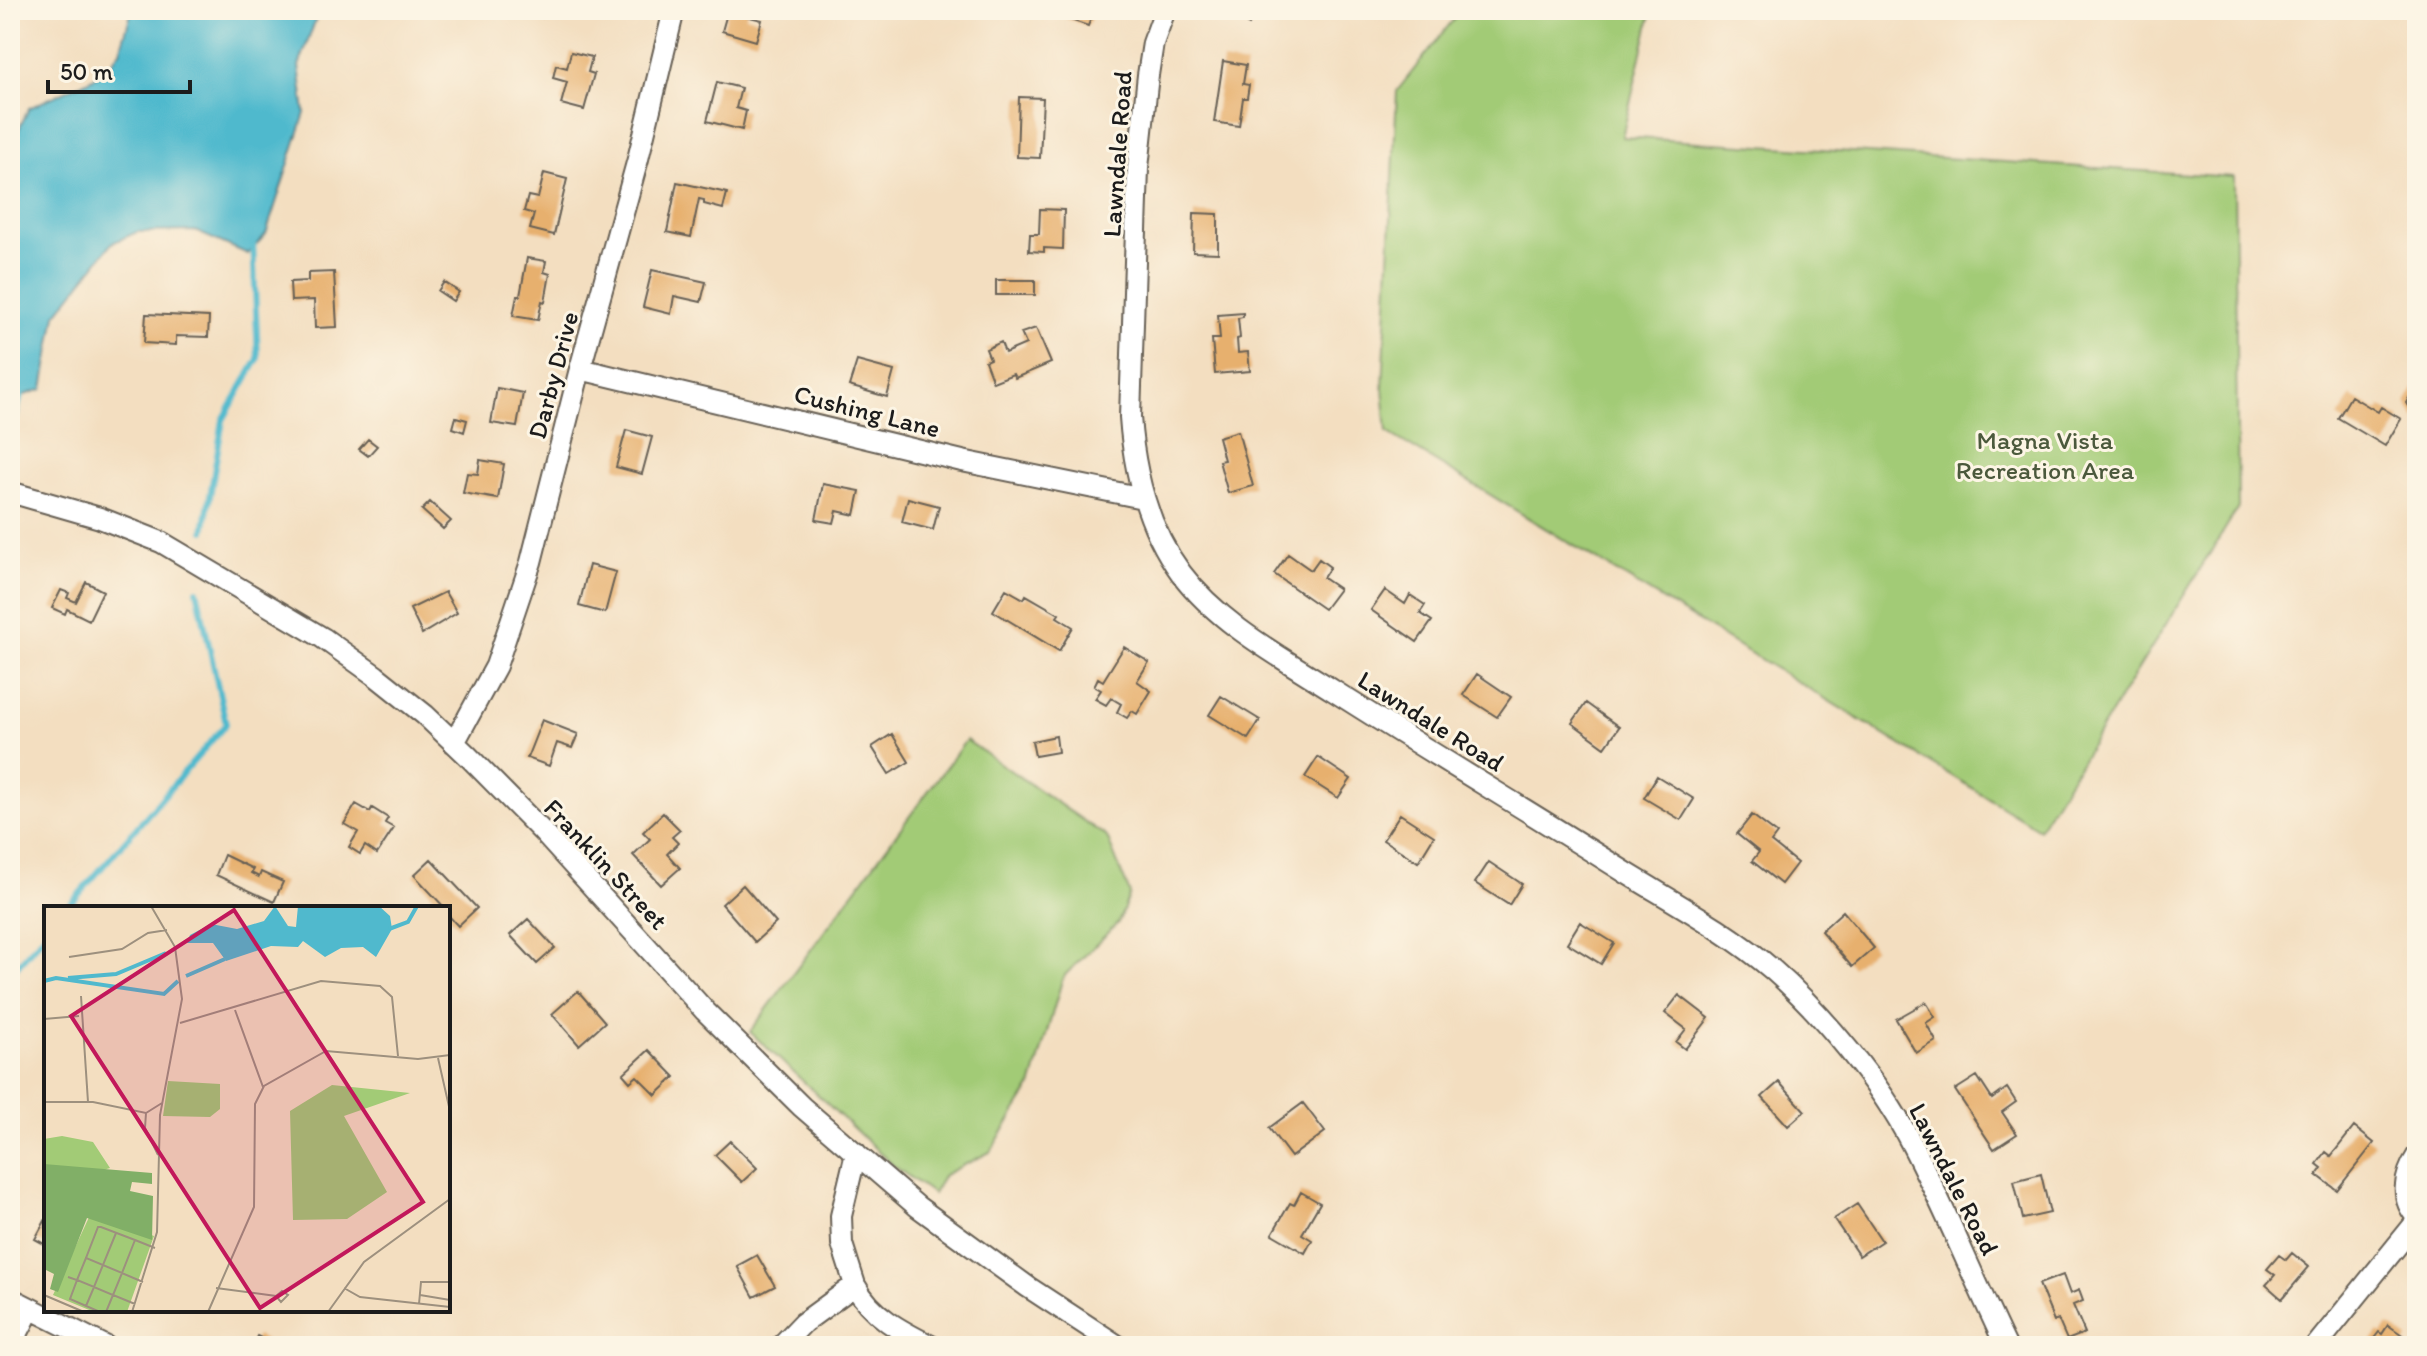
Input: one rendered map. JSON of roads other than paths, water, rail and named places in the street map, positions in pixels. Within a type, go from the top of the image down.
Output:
[{"type":"street","name":"Darby Drive","points":[[454,743],[496,666],[531,562],[580,369],[612,260],[674,10]]},
{"type":"street","name":"Lawndale Road","points":[[1165,10],[1150,59],[1138,168],[1130,417],[1132,453],[1143,498],[1165,547],[1182,574],[1214,609],[1257,640],[1728,937],[1771,968],[1814,1010],[1881,1096],[1909,1138],[2006,1346]]},
{"type":"street","name":"Cushing Lane","points":[[580,369],[962,461],[1143,498]]},
{"type":"street","name":"Franklin Street","points":[[10,492],[100,518],[161,542],[323,638],[425,715],[542,831],[705,1011],[802,1107],[918,1207],[1118,1346]]},
{"type":"street","points":[[856,1153],[841,1216],[842,1244],[855,1285],[863,1301],[881,1317],[931,1346]]},
{"type":"street","points":[[2316,1346],[2417,1219],[2409,1209],[2405,1186],[2417,1156]]},
{"type":"street","points":[[781,1346],[803,1323],[855,1285]]},
{"type":"street","points":[[10,1298],[105,1346]]},
{"type":"street","points":[[11,1346],[30,1309]]},
{"type":"water","points":[[132,10],[319,10],[299,66],[305,113],[266,234],[248,254],[195,231],[137,232],[112,243],[56,315],[43,389],[15,398],[10,392],[10,147],[29,108],[104,73],[120,51]]},
{"type":"waterway","points":[[204,531],[223,420],[258,359],[253,241]]},
{"type":"waterway","points":[[13,430],[22,390]]},
{"type":"waterway","points":[[69,906],[226,724],[197,590]]},
{"type":"waterway","points":[[10,974],[44,935]]},
{"type":"park label","name":"Magna Vista Recreation Area","points":[[2045,455]]}]
